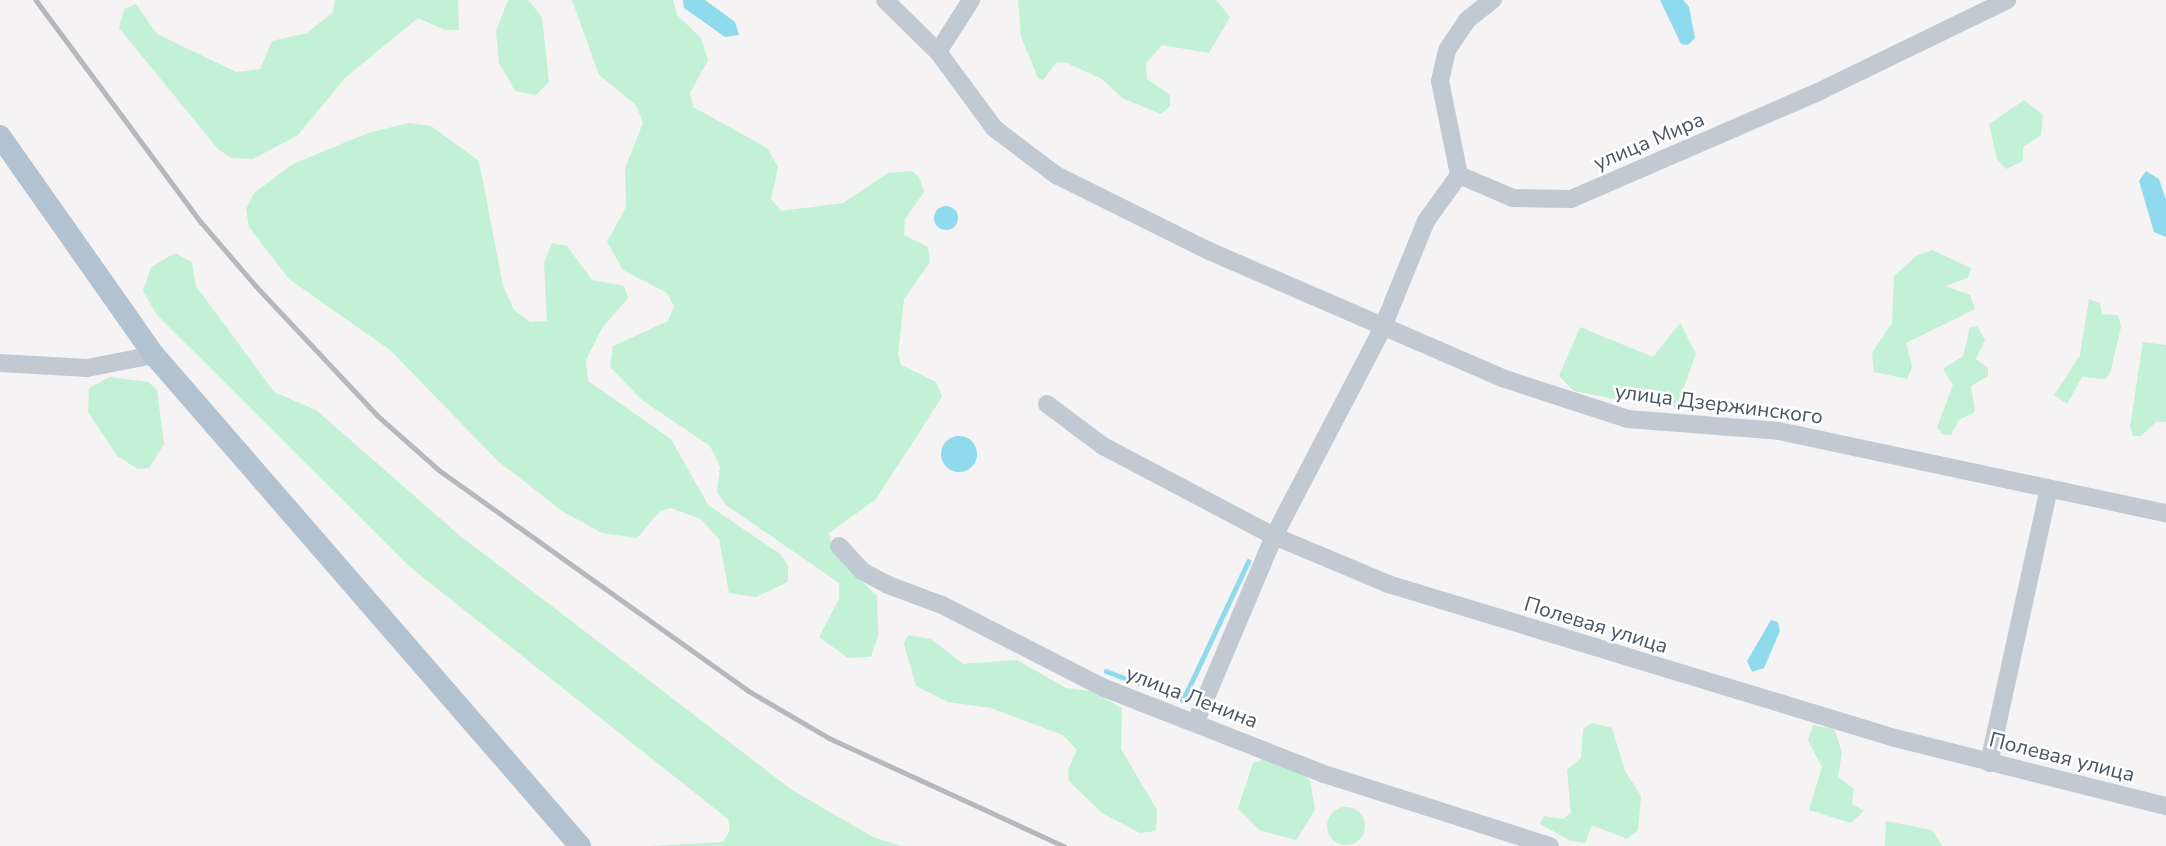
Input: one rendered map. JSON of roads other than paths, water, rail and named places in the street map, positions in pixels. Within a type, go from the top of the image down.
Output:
[{"type":"main road","points":[[0,136],[154,355],[580,846]]},
{"type":"street","name":"улица Дзержинского","points":[[885,0],[938,52],[994,128],[1056,175],[1382,328],[1582,408],[1675,425],[1779,431],[1942,462],[2048,492],[2166,513]]},
{"type":"street","points":[[938,52],[971,0]]},
{"type":"street","points":[[1196,721],[1274,536],[1382,328],[1426,221],[1459,175],[1440,81],[1447,50],[1467,20],[1493,0]]},
{"type":"street","name":"улица Мира","points":[[1459,175],[1513,198],[1571,199],[1820,92],[2007,0]]},
{"type":"street","points":[[0,363],[87,368],[154,355]]},
{"type":"street","name":"Полевая улица","points":[[1047,404],[1103,446],[1274,536],[1388,584],[1989,763],[2166,806]]},
{"type":"street","points":[[1989,763],[2048,492]]},
{"type":"street","name":"улица Ленина","points":[[839,546],[862,571],[888,585],[942,605],[1102,687],[1196,721],[1324,774],[1550,846]]},
{"type":"water","points":[[683,0],[705,0],[735,22],[739,35],[725,37],[684,8]]},
{"type":"water","points":[[1660,0],[1683,0],[1689,7],[1695,38],[1688,45],[1681,44]]},
{"type":"water","points":[[2146,171],[2159,179],[2166,200],[2166,237],[2154,232],[2139,181]]},
{"type":"water","points":[[946,206],[951,207],[957,213],[957,223],[951,229],[946,230],[941,229],[935,223],[934,218],[935,213],[941,207]]},
{"type":"water","points":[[959,436],[972,441],[977,454],[972,467],[959,472],[946,467],[941,454],[946,441]]},
{"type":"water","points":[[1771,620],[1778,622],[1780,631],[1764,668],[1752,672],[1747,661]]},
{"type":"waterway","points":[[1106,671],[1183,700],[1248,562]]},
{"type":"railway","points":[[36,0],[201,222],[256,286],[378,416],[439,470],[747,690],[829,738],[1064,846]]}]
